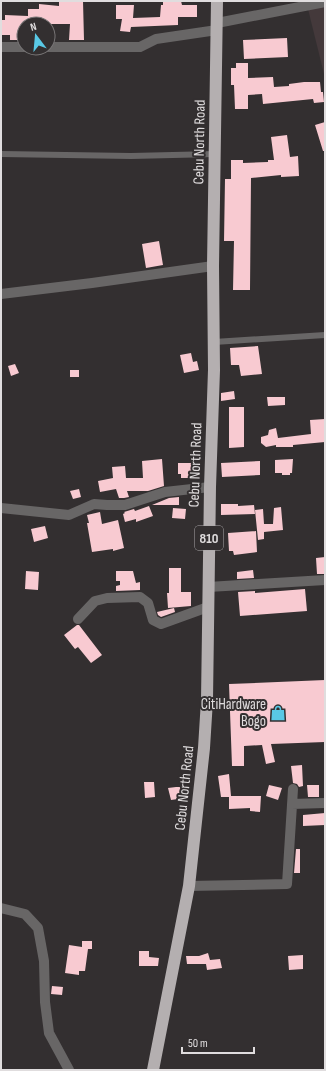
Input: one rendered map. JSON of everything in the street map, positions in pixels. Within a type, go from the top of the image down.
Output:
[{"type":"highway","name":"Cebu North Road","points":[[153,1070],[189,886],[204,748],[207,700],[210,488],[214,370],[213,266],[217,1]]},
{"type":"street","points":[[56,47],[140,47],[156,40],[325,2]]},
{"type":"street","points":[[1,47],[16,47]]},
{"type":"street","points":[[1,294],[213,266]]},
{"type":"street","points":[[1,508],[69,515],[94,504],[125,505],[165,492],[210,488]]},
{"type":"street","points":[[208,587],[325,580]]},
{"type":"street","points":[[78,619],[96,601],[107,598],[140,597],[148,603],[153,620],[161,624],[208,607]]},
{"type":"street","points":[[189,886],[287,884],[293,789]]},
{"type":"street","points":[[292,804],[325,803]]},
{"type":"street","points":[[1,908],[25,914],[38,928],[44,960],[45,1002],[49,1033],[70,1070]]},
{"type":"lane","points":[[1,154],[131,156],[215,154]]},
{"type":"lane","points":[[214,342],[325,335]]},
{"type":"shaded area","points":[[325,5],[325,78],[308,9]]},
{"type":"building","points":[[59,1],[83,1],[84,40],[69,40],[70,24],[56,24],[56,16],[28,16],[28,9],[39,9],[39,4],[59,6]]},
{"type":"building","points":[[163,1],[181,1],[182,5],[197,5],[197,17],[178,17],[178,25],[131,27],[130,32],[120,31],[122,19],[116,19],[116,5],[134,5],[133,18],[160,17],[161,5],[163,5]]},
{"type":"building","points":[[5,15],[28,16],[16,16],[16,40],[10,40],[10,35],[1,35],[1,20],[5,20]]},
{"type":"building","points":[[287,38],[288,57],[244,59],[243,40]]},
{"type":"building","points":[[236,63],[248,63],[248,78],[273,77],[274,87],[289,86],[289,84],[304,82],[320,82],[324,102],[314,103],[313,99],[263,104],[262,94],[248,95],[248,109],[235,109],[234,85],[231,85],[231,68],[236,68]]},
{"type":"building","points":[[325,122],[325,151],[323,151],[315,125]]},
{"type":"building","points":[[287,135],[290,157],[298,156],[299,176],[281,177],[281,175],[251,178],[250,290],[233,290],[234,241],[224,241],[225,179],[231,179],[231,160],[243,160],[243,163],[268,162],[268,160],[274,160],[271,137]]},
{"type":"building","points":[[159,241],[163,265],[146,268],[142,244]]},
{"type":"building","points":[[258,346],[262,374],[241,376],[239,365],[231,365],[230,348]]},
{"type":"building","points":[[191,353],[193,362],[197,361],[199,370],[184,373],[180,355]]},
{"type":"building","points":[[15,364],[19,373],[11,376],[8,366]]},
{"type":"building","points":[[70,370],[79,370],[79,377],[70,377]]},
{"type":"building","points":[[234,391],[235,399],[221,401],[221,393]]},
{"type":"building","points":[[267,397],[285,397],[285,405],[268,406]]},
{"type":"building","points":[[229,407],[244,407],[244,447],[229,448]]},
{"type":"building","points":[[325,419],[325,442],[293,445],[293,447],[276,447],[276,445],[266,447],[261,443],[261,437],[268,435],[269,430],[276,428],[278,438],[311,434],[310,420]]},
{"type":"building","points":[[162,459],[164,486],[148,491],[127,491],[129,497],[124,498],[119,498],[116,489],[100,492],[98,481],[113,478],[112,467],[125,466],[126,478],[143,478],[142,461]]},
{"type":"building","points":[[293,459],[292,473],[290,473],[290,475],[275,473],[275,460]]},
{"type":"building","points":[[260,461],[260,475],[222,477],[221,463]]},
{"type":"building","points":[[178,463],[194,463],[193,478],[181,478],[181,474],[178,474]]},
{"type":"building","points":[[79,489],[81,497],[73,499],[70,491]]},
{"type":"building","points":[[179,497],[179,505],[152,505],[169,498]]},
{"type":"building","points":[[221,504],[238,504],[238,506],[254,505],[255,514],[221,515]]},
{"type":"building","points":[[149,506],[153,516],[136,522],[136,519],[125,522],[124,512],[134,509],[135,511]]},
{"type":"building","points":[[281,507],[283,530],[264,532],[264,539],[258,540],[255,510],[263,509],[264,524],[273,524],[274,508]]},
{"type":"building","points":[[173,508],[186,509],[185,519],[172,518]]},
{"type":"building","points":[[100,512],[102,524],[118,520],[124,548],[113,551],[113,549],[92,552],[87,515]]},
{"type":"building","points":[[45,526],[48,538],[34,542],[31,529]]},
{"type":"building","points":[[256,531],[257,552],[234,555],[233,551],[229,551],[228,533]]},
{"type":"building","points":[[325,557],[325,574],[317,574],[316,558]]},
{"type":"building","points":[[169,568],[181,568],[181,592],[191,592],[191,606],[168,608],[167,593],[169,593]]},
{"type":"building","points":[[253,570],[254,578],[237,579],[237,572]]},
{"type":"building","points":[[26,571],[39,572],[38,590],[25,589]]},
{"type":"building","points":[[116,571],[133,571],[136,583],[140,582],[140,590],[116,591],[116,586],[120,585],[120,581],[116,581]]},
{"type":"building","points":[[305,589],[307,611],[240,616],[238,592],[255,591],[255,593]]},
{"type":"building","points":[[174,608],[175,612],[161,617],[157,612]]},
{"type":"building","points":[[79,625],[102,655],[91,663],[78,647],[75,649],[64,635]]},
{"type":"building","name":"CitiHardware Bogo","points":[[325,680],[325,742],[271,744],[275,762],[266,764],[262,745],[244,746],[244,766],[232,766],[229,684]]},
{"type":"building","points":[[302,765],[303,786],[299,787],[297,784],[293,783],[291,766]]},
{"type":"building","points":[[229,774],[231,796],[261,796],[260,812],[250,811],[250,808],[229,809],[229,797],[221,797],[218,776]]},
{"type":"building","points":[[144,782],[154,782],[155,797],[145,798]]},
{"type":"building","points":[[269,785],[282,788],[278,800],[266,796]]},
{"type":"building","points":[[307,785],[319,785],[319,797],[308,797]]},
{"type":"building","points":[[184,787],[185,798],[171,800],[168,788]]},
{"type":"building","points":[[325,813],[325,825],[303,826],[303,815]]},
{"type":"building","points":[[296,849],[300,849],[300,873],[294,873]]},
{"type":"building","points":[[82,941],[92,941],[92,949],[88,949],[85,971],[79,971],[79,975],[65,973],[69,945],[82,947]]},
{"type":"building","points":[[139,951],[149,951],[149,957],[159,958],[158,966],[139,966]]},
{"type":"building","points":[[208,953],[210,960],[220,959],[222,968],[207,970],[206,964],[187,964],[186,956],[199,956]]},
{"type":"building","points":[[303,955],[303,969],[289,970],[288,956]]},
{"type":"building","points":[[52,986],[63,987],[62,995],[51,994]]},
{"type":"place","name":"CitiHardware Bogo","points":[[278,713]]}]
